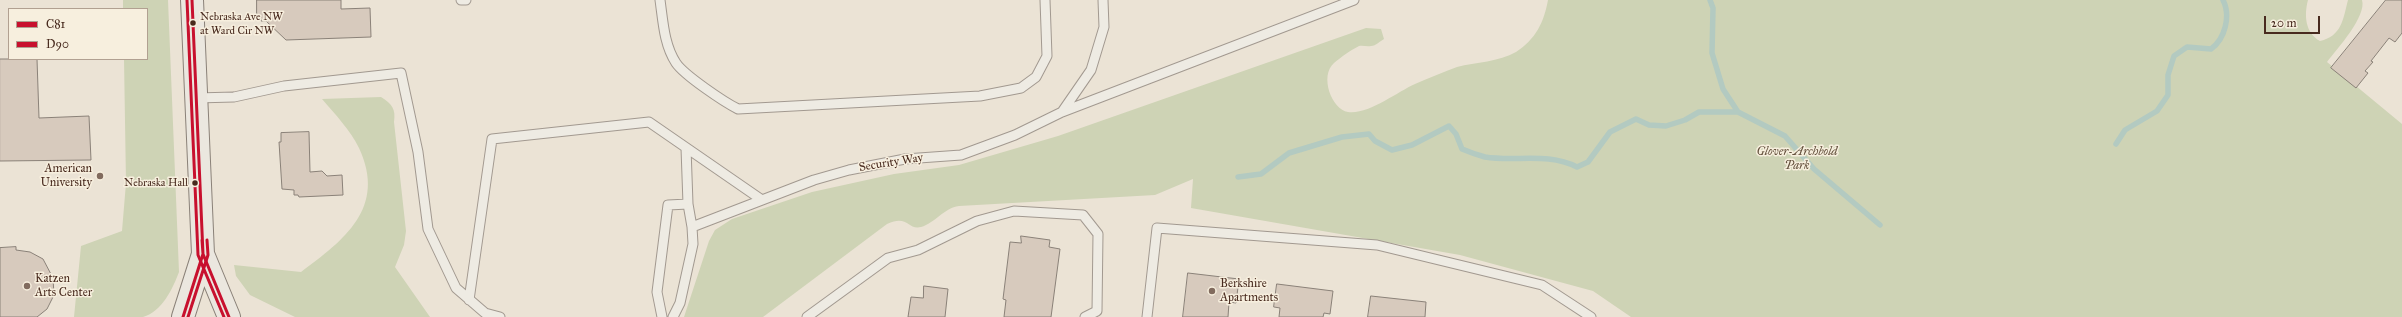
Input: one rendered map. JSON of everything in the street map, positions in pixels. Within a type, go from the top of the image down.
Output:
[{"type":"main road","points":[[192,0],[203,254],[229,317]]},
{"type":"main road","points":[[183,317],[203,254]]},
{"type":"lane","points":[[461,0],[466,0]]},
{"type":"lane","points":[[660,0],[665,36],[676,63],[722,101],[738,109],[980,96],[1021,88],[1036,77],[1047,56],[1045,0]]},
{"type":"lane","name":"Security Way","points":[[692,227],[814,180],[849,170],[905,159],[961,155],[1015,135],[1062,112],[1091,70],[1104,27],[1103,0]]},
{"type":"lane","points":[[1062,112],[1354,0]]},
{"type":"lane","points":[[196,98],[234,97],[284,86],[401,73],[418,152],[428,229],[456,288],[485,313],[500,317]]},
{"type":"lane","points":[[469,300],[492,139],[649,122],[762,200]]},
{"type":"lane","points":[[673,317],[680,302],[693,244],[688,204],[686,148]]},
{"type":"lane","points":[[662,317],[657,292],[668,205],[688,204]]},
{"type":"lane","points":[[807,317],[888,258],[918,250],[976,221],[1014,211],[1083,215],[1098,234],[1097,312],[1085,317]]},
{"type":"lane","points":[[1147,317],[1157,228],[1377,245],[1542,285],[1591,317]]},
{"type":"green space","points":[[123,0],[168,0],[179,272],[166,299],[156,310],[143,317],[74,317],[81,246],[122,231],[126,183],[124,60],[148,60],[148,8],[123,8]]},
{"type":"green space","name":"Glover-Archbold Park","points":[[1548,0],[2308,0],[2306,12],[2307,23],[2311,33],[2320,41],[2327,39],[2337,31],[2343,20],[2348,0],[2362,0],[2360,15],[2356,23],[2327,62],[2402,124],[2402,317],[1631,317],[1593,291],[1460,255],[1191,208],[1193,179],[1155,195],[959,206],[944,212],[931,222],[921,227],[913,226],[903,221],[894,221],[887,224],[763,317],[684,317],[709,241],[715,230],[732,219],[812,192],[894,174],[959,165],[1058,136],[1366,28],[1381,29],[1384,39],[1375,45],[1359,46],[1349,52],[1334,63],[1328,76],[1329,92],[1342,110],[1356,112],[1364,110],[1373,107],[1415,84],[1446,71],[1464,65],[1502,58],[1516,52],[1534,36],[1544,16]]},
{"type":"green space","points":[[381,97],[388,102],[394,110],[406,231],[404,245],[395,267],[430,317],[295,317],[250,295],[236,276],[234,265],[301,272],[346,235],[357,220],[364,205],[368,188],[366,169],[359,148],[347,129],[322,99]]},
{"type":"building","points":[[257,0],[341,0],[341,9],[370,8],[371,37],[286,40],[266,21],[261,21],[261,16],[257,16]]},
{"type":"building","points":[[2386,0],[2402,0],[2402,33],[2395,42],[2389,38],[2371,61],[2373,62],[2365,71],[2368,73],[2356,88],[2331,68]]},
{"type":"building","points":[[0,59],[37,60],[39,118],[89,116],[91,160],[0,161]]},
{"type":"building","points":[[309,132],[310,172],[322,171],[327,176],[342,175],[343,195],[299,197],[298,195],[294,195],[294,190],[282,189],[279,142],[281,142],[281,133]]},
{"type":"building","points":[[1021,236],[1050,240],[1049,247],[1060,249],[1051,317],[1004,317],[1006,300],[1003,299],[1010,242],[1021,243]]},
{"type":"building","name":"Katzen Arts Center","points":[[16,247],[16,250],[30,252],[43,259],[53,278],[54,295],[47,309],[37,317],[0,317],[0,248]]},
{"type":"building","name":"Berkshire Apartments","points":[[1188,273],[1239,279],[1236,303],[1229,302],[1228,317],[1183,317]]},
{"type":"building","name":"Berkshire Apartments","points":[[1277,284],[1333,291],[1330,314],[1324,313],[1323,317],[1279,317],[1280,308],[1274,307]]},
{"type":"building","points":[[924,286],[948,289],[945,317],[908,317],[911,297],[923,298]]},
{"type":"building","points":[[1371,296],[1426,302],[1425,317],[1368,317]]},
{"type":"waterway","points":[[1710,0],[1713,8],[1712,53],[1723,89],[1738,112],[1785,136],[1814,169],[1880,225]]},
{"type":"waterway","points":[[2116,144],[2125,130],[2157,111],[2168,95],[2168,75],[2174,56],[2187,47],[2211,49],[2216,45],[2225,27],[2226,13],[2223,0]]},
{"type":"waterway","points":[[1238,177],[1261,174],[1289,153],[1342,137],[1369,134],[1375,141],[1392,150],[1412,145],[1449,126],[1456,134],[1462,149],[1485,157],[1554,160],[1566,162],[1577,167],[1588,162],[1610,132],[1636,119],[1649,125],[1666,126],[1685,120],[1699,112],[1738,112]]},
{"type":"transit line","name":"D90","points":[[187,0],[198,255],[224,317]]},
{"type":"transit line","name":"C81","points":[[192,0],[203,254],[229,317]]},
{"type":"transit line","name":"C81","points":[[183,317],[203,254],[202,240]]},
{"type":"transit line","name":"D90","points":[[188,317],[208,255],[207,240]]},
{"type":"place","name":"Nebraska Ave NW at Ward Cir NW","points":[[193,23]]},
{"type":"place","name":"American University","points":[[100,176]]},
{"type":"place","name":"Nebraska Hall","points":[[195,183]]},
{"type":"place","name":"Katzen Arts Center","points":[[27,286]]},
{"type":"place","name":"Berkshire Apartments","points":[[1212,291]]}]
